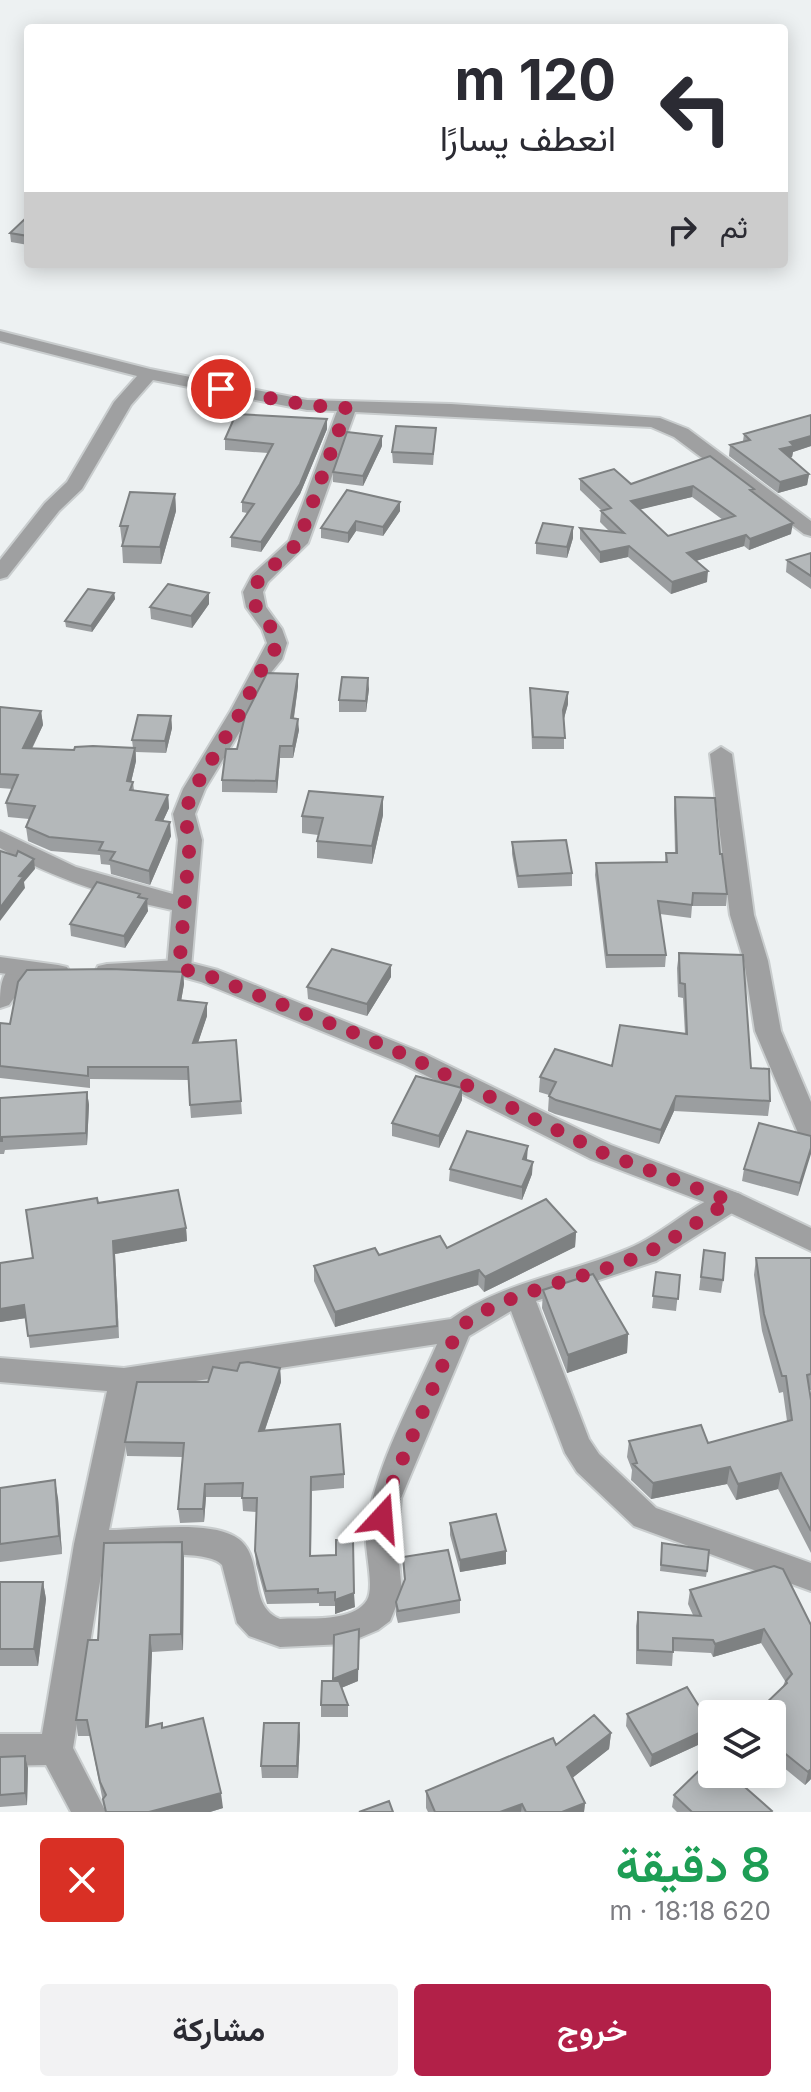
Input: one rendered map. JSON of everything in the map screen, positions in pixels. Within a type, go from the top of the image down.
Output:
[{"type":"street","points":[[0,336],[149,374],[276,400],[347,408],[451,409],[654,422],[681,433],[811,530]]},
{"type":"street","points":[[0,573],[52,507],[75,485],[123,402],[149,374]]},
{"type":"street","points":[[179,968],[190,840],[184,814],[194,789],[277,643],[272,629],[256,607],[253,592],[259,579],[298,543],[347,408]]},
{"type":"street","points":[[721,754],[742,915],[756,961],[768,1031],[811,1133]]},
{"type":"street","points":[[0,838],[30,857],[90,883],[186,905]]},
{"type":"street","points":[[0,999],[11,968],[52,973],[179,968],[209,976],[364,1037],[601,1152],[730,1201],[811,1240]]},
{"type":"street","points":[[90,1544],[199,1542],[225,1546],[237,1559],[248,1613],[260,1626],[280,1633],[345,1630],[367,1620],[379,1611],[386,1592],[381,1542],[386,1498],[458,1329],[470,1319],[520,1297],[646,1253],[730,1201]]},
{"type":"street","points":[[520,1297],[576,1444],[588,1463],[645,1517],[811,1577]]},
{"type":"street","points":[[0,1370],[124,1380],[458,1329]]},
{"type":"street","points":[[89,1812],[56,1749],[90,1544],[124,1380]]},
{"type":"street","points":[[0,1750],[56,1749]]},
{"type":"building","points":[[24,220],[24,235],[10,233]]},
{"type":"building","points":[[236,414],[327,419],[300,484],[261,542],[231,537],[254,504],[242,502],[273,444],[225,439]]},
{"type":"building","points":[[811,415],[811,436],[790,442],[794,446],[780,449],[809,474],[780,482],[730,445],[750,440],[744,434]]},
{"type":"building","points":[[396,426],[436,428],[433,454],[392,452]]},
{"type":"building","points":[[347,432],[382,436],[363,476],[333,472]]},
{"type":"building","points":[[710,456],[793,523],[750,539],[746,535],[687,553],[708,571],[672,582],[629,546],[600,552],[580,528],[624,533],[601,511],[611,508],[580,479],[614,469],[631,484]],"holes":[[[693,486],[735,516],[668,536],[631,501]]]},
{"type":"building","points":[[347,490],[400,502],[383,527],[356,521],[348,533],[321,528]]},
{"type":"building","points":[[130,492],[175,494],[160,547],[122,546],[128,526],[120,526]]},
{"type":"building","points":[[543,523],[573,527],[567,547],[536,543]]},
{"type":"building","points":[[811,553],[811,576],[787,560]]},
{"type":"building","points":[[168,584],[209,593],[191,616],[150,607]]},
{"type":"building","points":[[88,589],[114,593],[91,626],[65,621]]},
{"type":"building","points":[[267,673],[298,674],[291,718],[298,719],[293,746],[280,746],[276,781],[222,780],[226,749],[237,749],[245,716]]},
{"type":"building","points":[[342,677],[368,678],[366,701],[339,700]]},
{"type":"building","points":[[530,688],[568,692],[563,710],[565,738],[533,737]]},
{"type":"building","points":[[0,707],[41,711],[23,748],[135,748],[127,781],[133,782],[130,790],[168,795],[156,820],[170,822],[149,871],[110,860],[115,852],[99,850],[103,842],[49,837],[26,827],[35,806],[6,803],[18,775],[0,774]]},
{"type":"building","points":[[138,715],[171,716],[165,741],[132,740]]},
{"type":"building","points":[[309,791],[383,797],[372,846],[317,841],[323,818],[302,816]]},
{"type":"building","points":[[675,797],[715,798],[727,894],[693,893],[692,905],[658,901],[666,955],[607,955],[596,863],[667,862],[666,853],[677,853]]},
{"type":"building","points":[[566,840],[572,873],[518,876],[512,842]]},
{"type":"building","points":[[0,851],[16,856],[18,851],[34,859],[19,876],[23,877],[0,908]]},
{"type":"building","points":[[97,882],[140,894],[138,897],[147,899],[124,936],[70,924]]},
{"type":"building","points":[[332,949],[391,965],[367,1004],[307,987]]},
{"type":"building","points":[[679,953],[743,955],[751,1068],[769,1069],[770,1101],[676,1096],[661,1130],[549,1096],[556,1082],[540,1077],[555,1049],[612,1066],[620,1025],[687,1034],[685,984],[680,983]]},
{"type":"building","points":[[27,970],[183,972],[178,1000],[207,1003],[193,1043],[236,1040],[241,1101],[190,1105],[188,1067],[88,1067],[88,1076],[0,1066],[0,1023],[10,1024],[18,982]]},
{"type":"building","points":[[416,1076],[462,1088],[439,1136],[392,1123]]},
{"type":"building","points":[[87,1092],[86,1133],[2,1137],[0,1141],[0,1098]]},
{"type":"building","points":[[759,1123],[811,1136],[811,1148],[800,1183],[744,1169]]},
{"type":"building","points":[[467,1131],[528,1146],[523,1159],[533,1162],[522,1187],[450,1169]]},
{"type":"building","points":[[178,1190],[186,1228],[113,1241],[117,1326],[28,1336],[24,1305],[0,1309],[0,1263],[33,1258],[26,1210],[97,1198],[98,1203]]},
{"type":"building","points":[[546,1199],[576,1232],[485,1277],[479,1270],[335,1312],[314,1266],[375,1248],[379,1255],[440,1236],[447,1248]]},
{"type":"building","points":[[704,1250],[725,1253],[723,1280],[701,1277]]},
{"type":"building","points":[[756,1258],[811,1258],[811,1374],[807,1375],[811,1400],[811,1531],[781,1473],[738,1484],[730,1467],[653,1483],[633,1464],[637,1463],[629,1441],[701,1425],[708,1443],[792,1420],[786,1376],[782,1376],[764,1314]]},
{"type":"building","points":[[656,1272],[680,1275],[678,1299],[653,1296]]},
{"type":"building","points":[[593,1274],[628,1334],[568,1355],[543,1290]]},
{"type":"building","points":[[240,1363],[280,1368],[259,1431],[340,1424],[344,1474],[311,1477],[310,1556],[336,1555],[336,1540],[353,1540],[354,1593],[335,1600],[335,1592],[318,1593],[318,1589],[266,1591],[255,1551],[257,1498],[242,1498],[243,1483],[205,1484],[203,1509],[178,1509],[184,1443],[125,1442],[137,1382],[208,1382],[213,1367],[237,1371]]},
{"type":"building","points":[[55,1480],[59,1536],[0,1544],[0,1488]]},
{"type":"building","points":[[496,1514],[506,1551],[460,1560],[450,1523]]},
{"type":"building","points":[[182,1542],[181,1634],[150,1635],[146,1727],[162,1723],[162,1728],[203,1718],[221,1793],[149,1812],[106,1812],[103,1799],[106,1795],[100,1782],[87,1720],[76,1720],[88,1640],[98,1640],[104,1543]]},
{"type":"building","points":[[662,1543],[709,1550],[707,1571],[661,1565]]},
{"type":"building","points":[[448,1550],[460,1600],[398,1611],[396,1602],[405,1579],[403,1557]]},
{"type":"building","points":[[774,1566],[783,1569],[811,1625],[811,1769],[808,1772],[786,1754],[786,1700],[769,1700],[792,1674],[764,1629],[715,1644],[713,1640],[673,1638],[673,1652],[638,1650],[638,1612],[701,1616],[690,1590]]},
{"type":"building","points":[[0,1582],[43,1582],[34,1649],[0,1649]]},
{"type":"building","points":[[359,1629],[358,1669],[333,1679],[334,1635]]},
{"type":"building","points":[[322,1681],[339,1681],[348,1705],[321,1705]]},
{"type":"building","points":[[687,1687],[698,1705],[698,1734],[652,1755],[627,1714]]},
{"type":"building","points":[[594,1715],[611,1733],[567,1767],[585,1803],[562,1812],[526,1812],[522,1804],[500,1812],[435,1812],[426,1791],[553,1738],[556,1745]]},
{"type":"building","points":[[264,1723],[299,1723],[297,1766],[261,1766]]},
{"type":"building","points":[[25,1756],[25,1793],[0,1795],[0,1757]]},
{"type":"building","points":[[698,1772],[698,1788],[746,1788],[772,1811],[692,1812],[674,1795]]},
{"type":"building","points":[[389,1801],[393,1812],[359,1812]]},
{"type":"route","points":[[221,389],[307,405],[347,408],[298,543],[259,579],[253,592],[256,607],[272,629],[277,643],[271,659],[259,673],[242,710],[194,789],[184,814],[190,840],[179,968],[209,976],[352,1032],[414,1059],[601,1152],[670,1181],[730,1201],[646,1253],[520,1297],[470,1319],[458,1329],[386,1498],[382,1518]]}]
